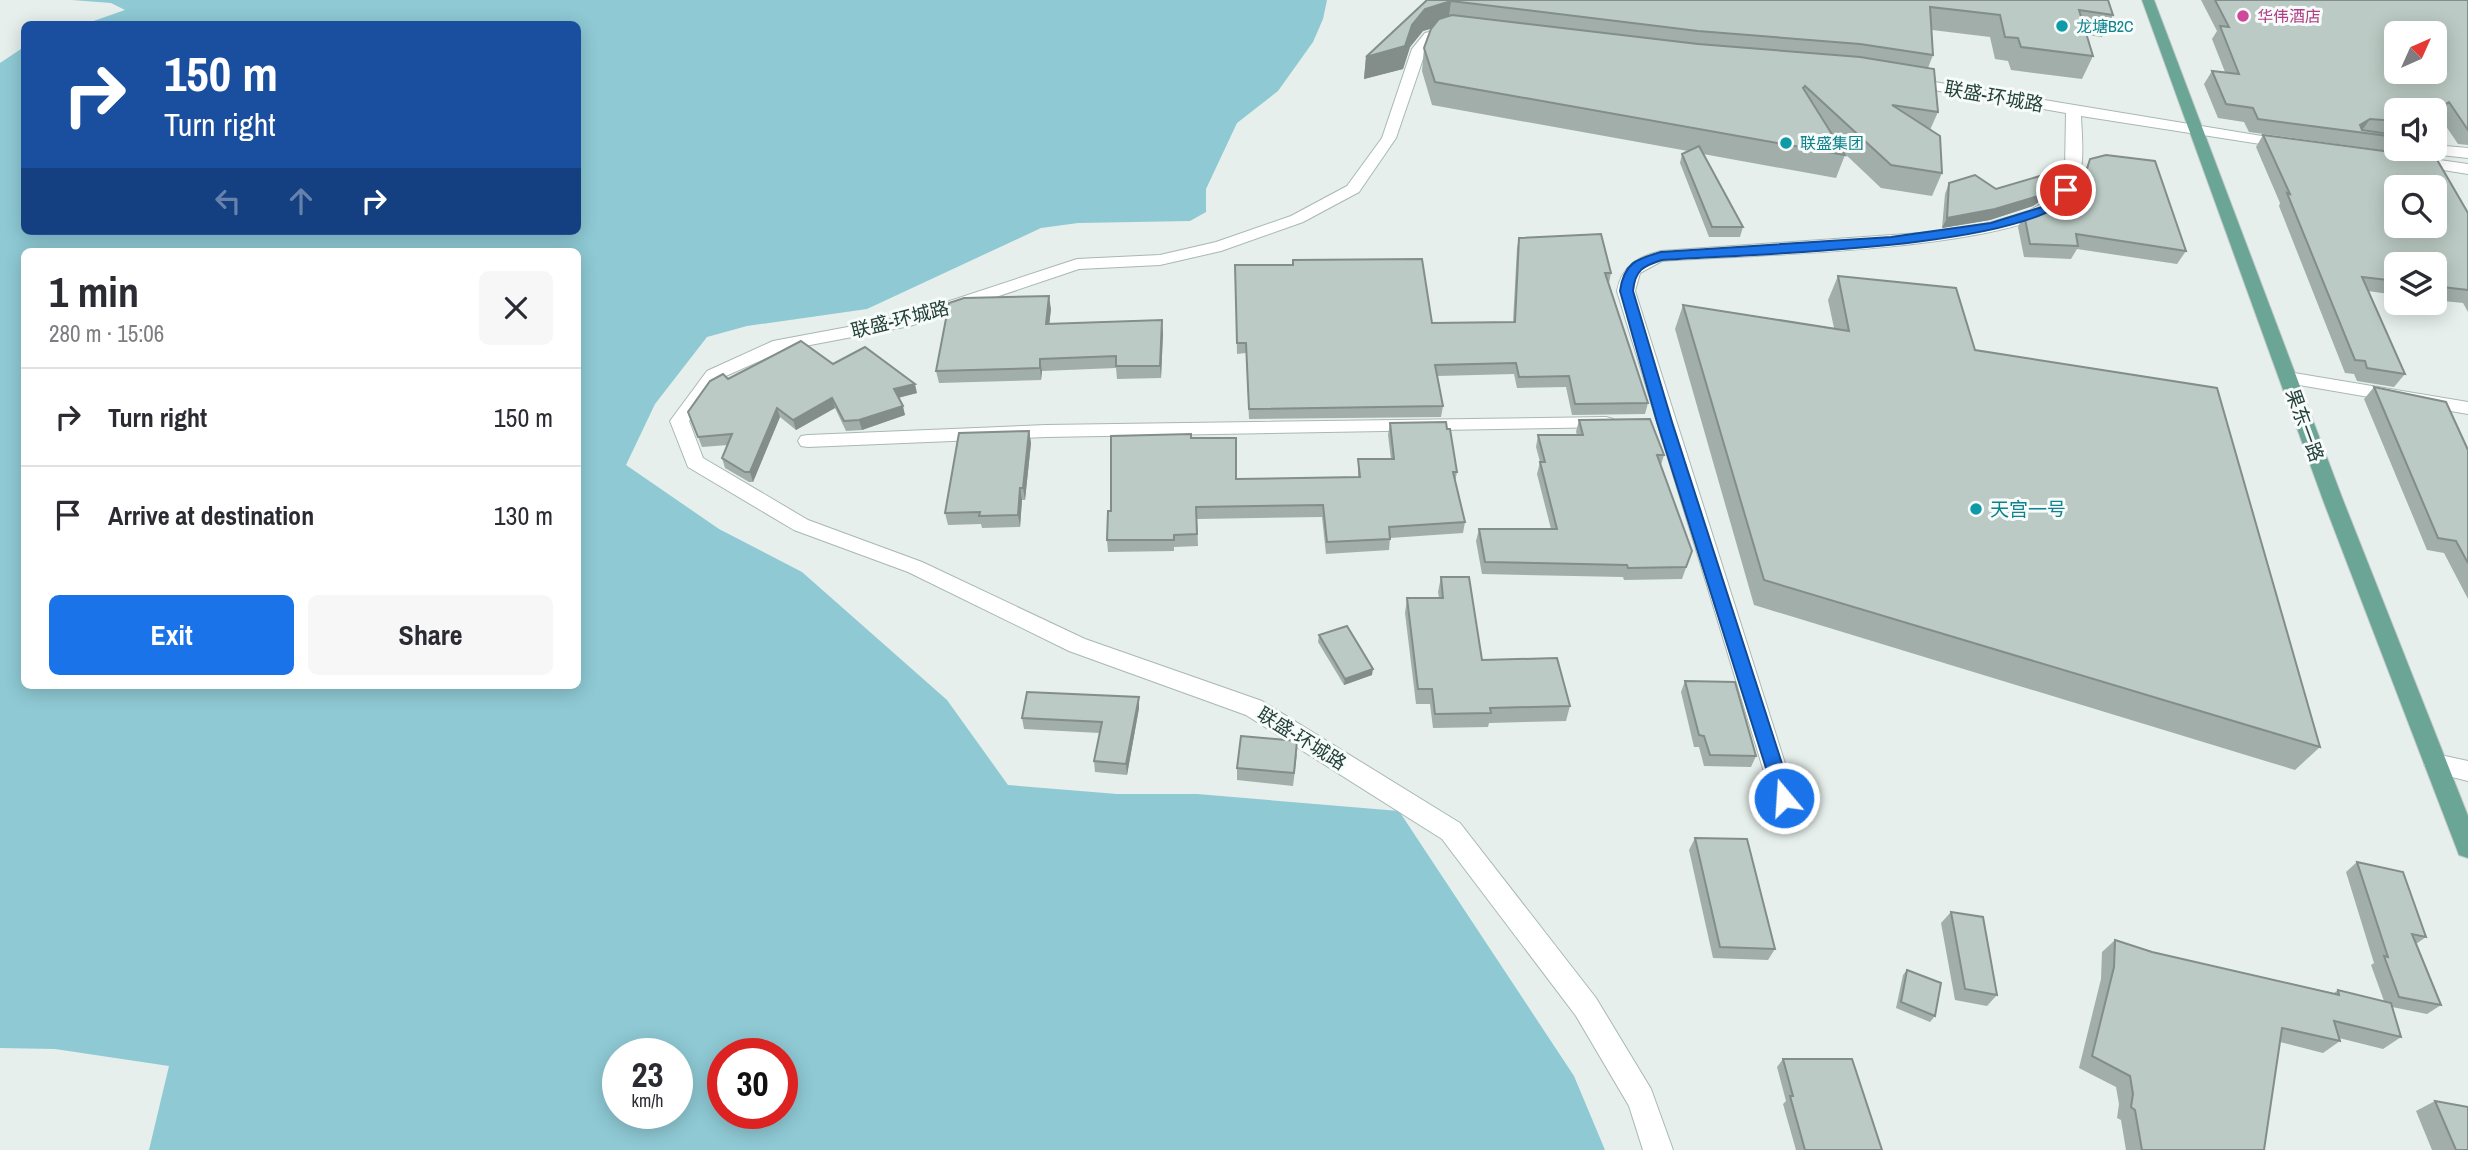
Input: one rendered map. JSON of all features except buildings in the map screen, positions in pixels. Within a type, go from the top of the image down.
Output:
[{"type":"main road","name":"果东一路","points":[[2148,0],[2288,378],[2468,847]]},
{"type":"street","name":"联盛-环城路","points":[[1475,33],[1448,30],[1430,36],[1419,49],[1389,138],[1373,163],[1353,189],[1297,219],[1221,246],[1160,260],[1077,264],[904,322],[779,345],[713,375],[679,421],[695,462],[801,525],[915,567],[1077,645],[1254,708],[1451,831],[1586,1007],[1641,1099],[1658,1150]]},
{"type":"street","name":"联盛-环城路","points":[[1889,79],[2073,110],[2300,139]]},
{"type":"street","points":[[1784,798],[1658,422],[1626,291],[1628,277],[1637,264],[1661,256],[1903,240],[2018,221],[2046,210],[2064,197],[2073,154],[2073,110]]},
{"type":"street","points":[[2447,155],[2468,153]]},
{"type":"street","points":[[2446,161],[2468,169]]},
{"type":"street","points":[[2288,378],[2468,408]]},
{"type":"street","points":[[808,441],[1046,431],[1625,423]]},
{"type":"street","points":[[2436,764],[2468,771]]},
{"type":"water","points":[[72,0],[1327,0],[1323,19],[1313,42],[1278,91],[1237,123],[1206,189],[1206,212],[1190,221],[1078,223],[1041,228],[867,309],[747,326],[707,337],[655,404],[626,465],[719,529],[802,572],[947,700],[1008,785],[1117,794],[1197,794],[1399,811],[1574,1076],[1605,1150],[149,1150],[169,1066],[55,1049],[0,1048],[0,63],[21,49],[21,235],[581,235],[581,21],[94,21],[125,10],[111,3]]},
{"type":"place","name":"华伟酒店","points":[[2243,16]]},
{"type":"place","name":"龙塘B2C","points":[[2062,26]]},
{"type":"place","name":"联盛集团","points":[[1786,143]]},
{"type":"place","name":"天宫一号","points":[[1976,509]]},
{"type":"route","points":[[1784,798],[1665,422],[1626,291],[1628,277],[1637,264],[1661,256],[1891,241],[1991,227],[2018,221],[2046,210],[2064,197],[2066,190]]}]
